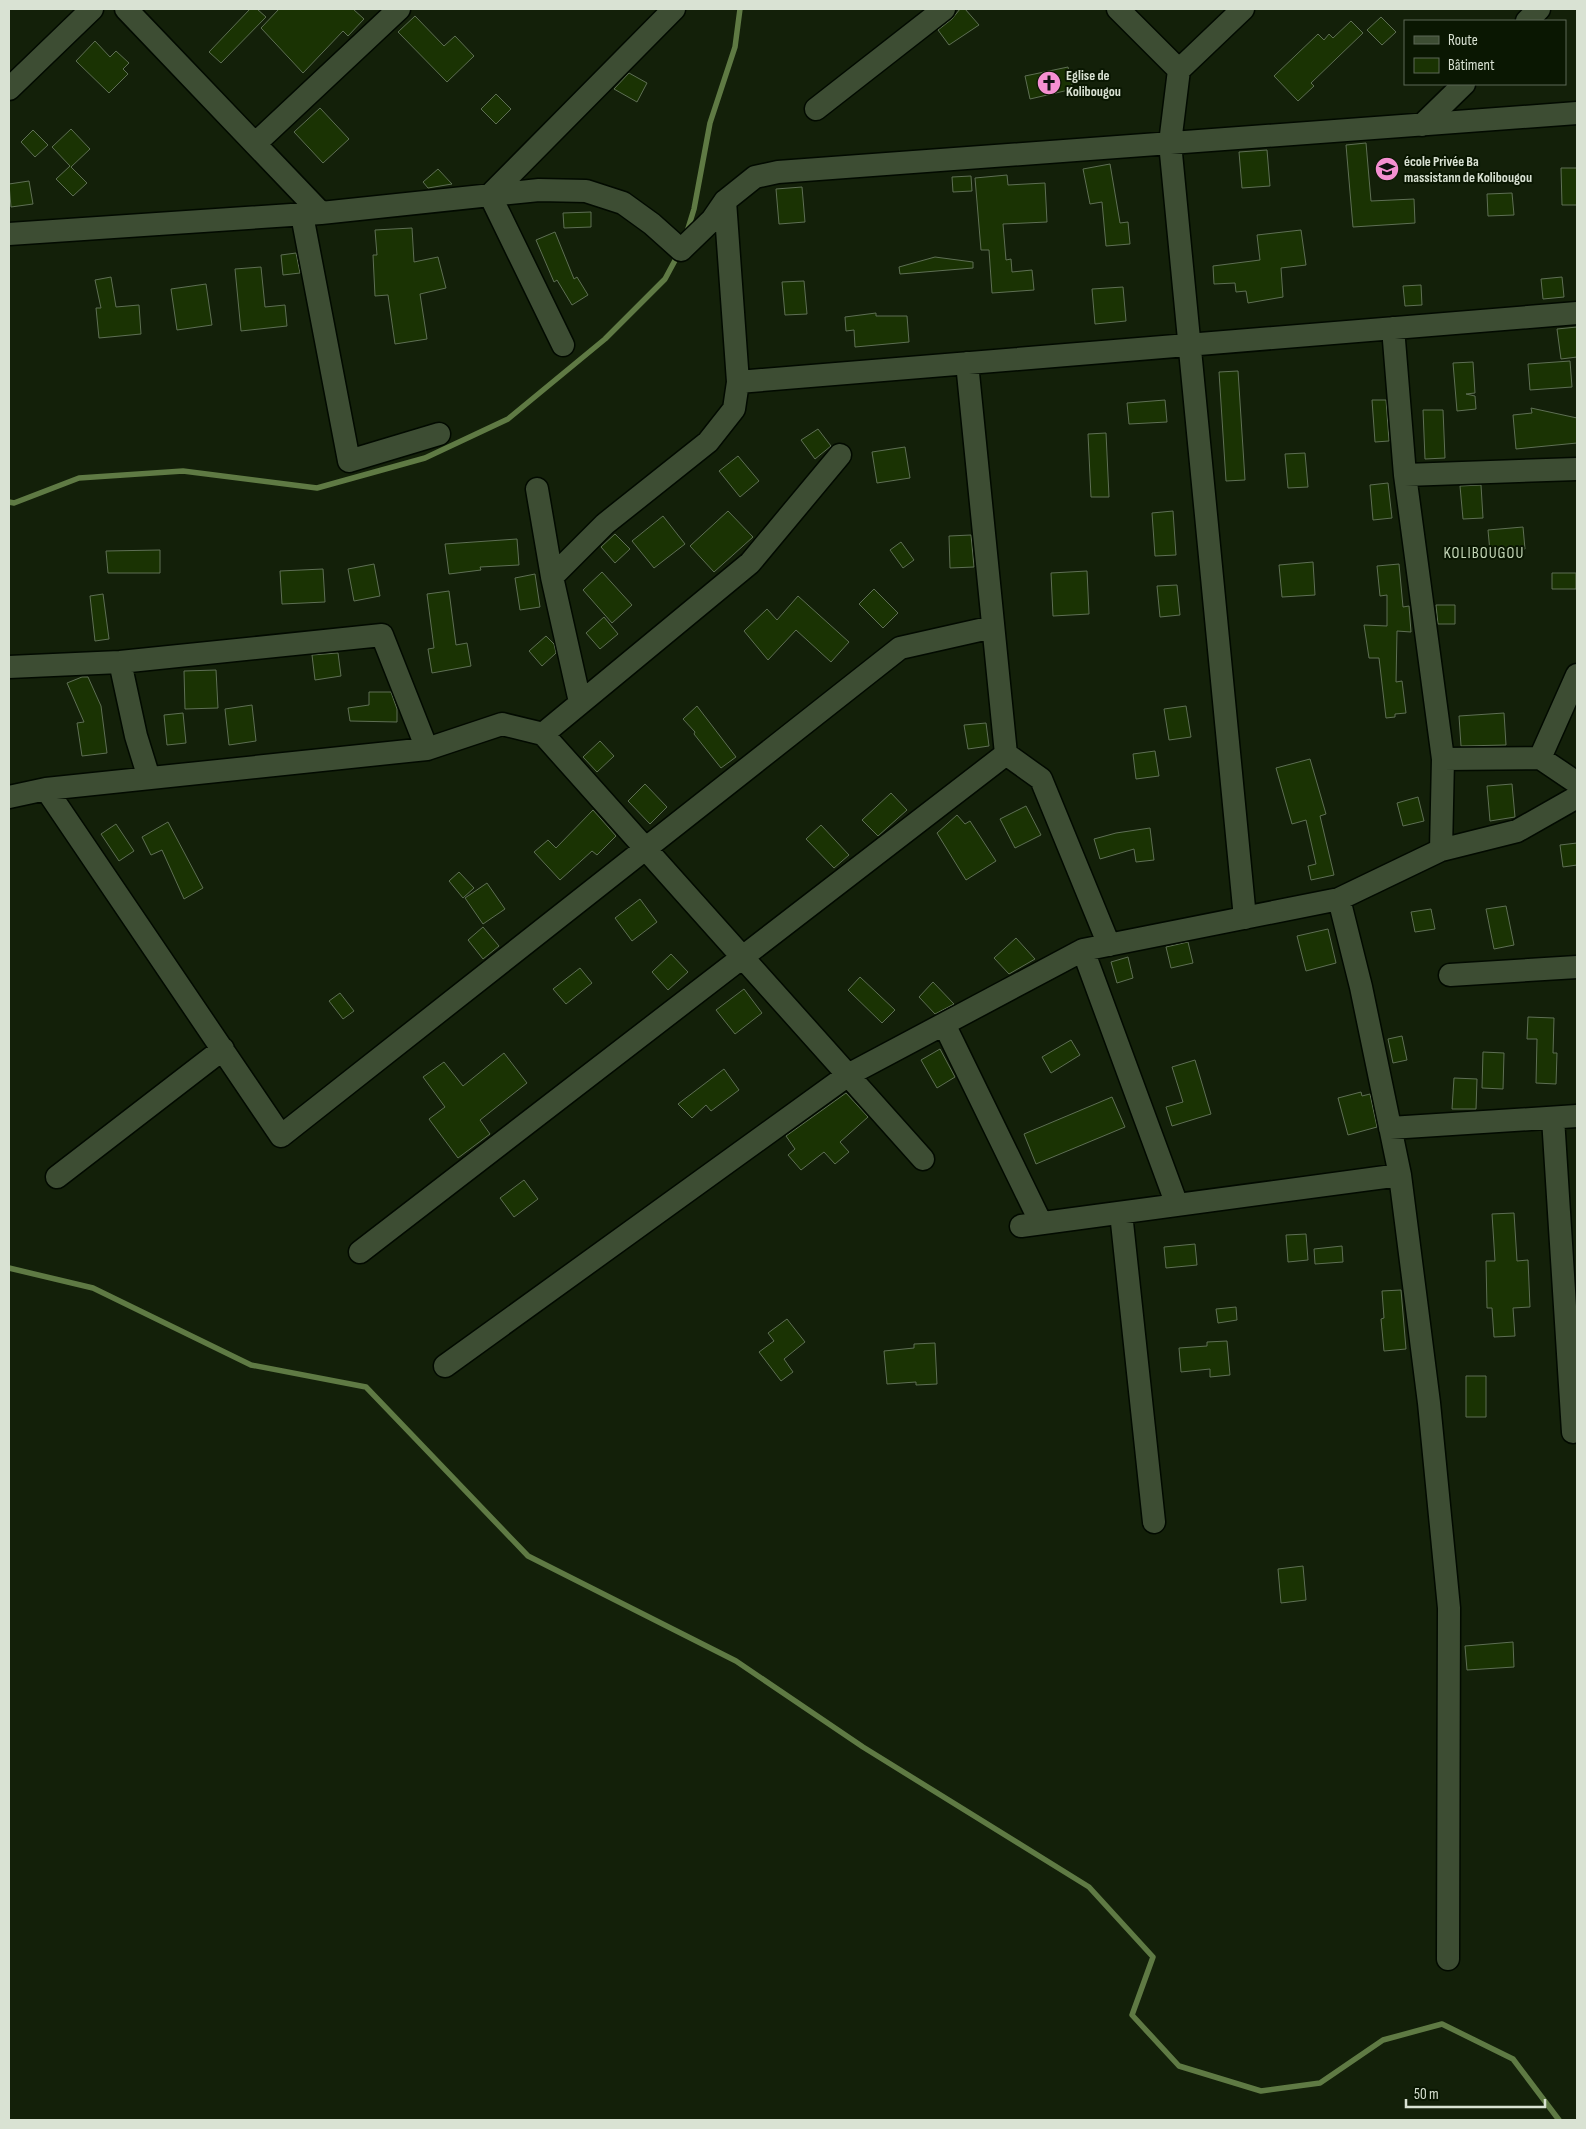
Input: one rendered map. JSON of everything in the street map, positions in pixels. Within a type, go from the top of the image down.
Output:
[{"type":"street","points":[[9,89],[92,9]]},
{"type":"street","points":[[126,9],[255,144],[312,214],[349,461],[439,434]]},
{"type":"street","points":[[255,144],[399,9]]},
{"type":"street","points":[[490,195],[674,9]]},
{"type":"street","points":[[816,109],[944,9]]},
{"type":"street","points":[[1118,9],[1179,70]]},
{"type":"street","points":[[1243,9],[1179,70],[1170,143],[1245,918]]},
{"type":"street","points":[[1527,20],[1539,9]]},
{"type":"street","points":[[1422,125],[1463,85]]},
{"type":"street","points":[[9,234],[312,214],[539,190],[586,191],[623,203],[652,224],[681,250],[712,220],[725,201],[756,177],[778,172],[1577,113]]},
{"type":"street","points":[[490,195],[563,345]]},
{"type":"street","points":[[552,577],[605,524],[708,442],[734,409],[738,382],[725,201]]},
{"type":"street","points":[[738,382],[1577,313]]},
{"type":"street","points":[[1392,328],[1405,475],[1443,759],[1441,850]]},
{"type":"street","points":[[967,363],[1006,754],[1041,779],[1109,945]]},
{"type":"street","points":[[544,734],[580,702],[750,563],[840,455]]},
{"type":"street","points":[[1405,475],[1577,469]]},
{"type":"street","points":[[538,489],[552,577],[580,702]]},
{"type":"street","points":[[46,789],[281,1136],[900,648],[993,627]]},
{"type":"street","points":[[9,667],[120,662],[382,635],[427,749]]},
{"type":"street","points":[[120,662],[136,736],[149,778]]},
{"type":"street","points":[[1540,758],[1577,675]]},
{"type":"street","points":[[9,797],[46,789],[427,749],[502,724],[544,734],[923,1159]]},
{"type":"street","points":[[360,1252],[1006,754]]},
{"type":"street","points":[[1443,759],[1540,758],[1577,783]]},
{"type":"street","points":[[445,1366],[848,1075],[1083,950],[1339,899],[1441,850],[1517,831],[1577,797]]},
{"type":"street","points":[[1339,899],[1361,987],[1400,1175],[1429,1403],[1449,1608],[1448,1960]]},
{"type":"street","points":[[1083,950],[1176,1205]]},
{"type":"street","points":[[1450,975],[1577,967]]},
{"type":"street","points":[[944,1024],[1031,1224],[1400,1175]]},
{"type":"street","points":[[57,1177],[222,1049]]},
{"type":"street","points":[[1390,1128],[1577,1116]]},
{"type":"street","points":[[1553,1118],[1573,1432]]},
{"type":"street","points":[[1121,1213],[1154,1522]]},
{"type":"building","points":[[250,9],[257,9],[266,17],[221,63],[209,52]]},
{"type":"building","points":[[279,9],[353,9],[364,19],[348,36],[343,31],[303,73],[261,28]]},
{"type":"building","points":[[960,9],[965,9],[979,25],[949,45],[938,30],[952,19]]},
{"type":"building","points":[[415,16],[444,46],[455,36],[474,56],[447,82],[398,32]]},
{"type":"building","points":[[1381,17],[1396,32],[1382,45],[1367,30]]},
{"type":"building","points":[[1351,21],[1363,33],[1311,83],[1314,86],[1298,101],[1274,76],[1318,34],[1324,40],[1329,34],[1333,38]]},
{"type":"building","points":[[95,41],[110,57],[116,51],[129,63],[123,69],[128,74],[109,93],[76,61]]},
{"type":"building","name":"Eglise de Kolibougou","points":[[1068,67],[1073,89],[1030,99],[1025,76]]},
{"type":"building","points":[[629,73],[647,83],[637,102],[614,89]]},
{"type":"building","points":[[496,94],[511,109],[496,124],[481,109]]},
{"type":"building","points":[[320,108],[349,139],[323,163],[294,132]]},
{"type":"building","points":[[71,129],[90,149],[71,167],[87,183],[73,196],[56,179],[70,166],[52,147]]},
{"type":"building","points":[[33,130],[48,145],[35,157],[21,142]]},
{"type":"building","points":[[1366,143],[1371,201],[1414,199],[1415,223],[1353,227],[1346,145]]},
{"type":"building","points":[[1267,150],[1270,186],[1242,188],[1239,152]]},
{"type":"building","points":[[1110,164],[1120,223],[1128,222],[1130,244],[1106,246],[1102,202],[1090,204],[1083,169]]},
{"type":"building","points":[[1561,168],[1577,168],[1577,205],[1562,205]]},
{"type":"building","points":[[438,169],[452,184],[428,188],[423,182]]},
{"type":"building","points":[[1007,175],[1008,185],[1045,183],[1047,222],[1003,224],[1006,260],[1011,259],[1012,272],[1032,270],[1034,290],[992,293],[989,250],[981,250],[975,178]]},
{"type":"building","points":[[971,176],[972,191],[953,192],[952,177]]},
{"type":"building","points":[[29,181],[33,204],[11,207],[9,184]]},
{"type":"building","points":[[802,187],[805,222],[779,224],[776,189]]},
{"type":"building","points":[[1512,193],[1514,215],[1488,216],[1487,194]]},
{"type":"building","points":[[591,212],[591,227],[564,228],[563,213]]},
{"type":"building","points":[[412,228],[414,262],[438,257],[446,288],[420,294],[427,339],[395,344],[388,295],[375,296],[373,255],[377,255],[375,230]]},
{"type":"building","points":[[1301,230],[1306,265],[1281,268],[1283,297],[1248,303],[1246,291],[1236,292],[1235,283],[1214,284],[1213,266],[1260,260],[1257,235]]},
{"type":"building","points":[[555,232],[574,279],[577,277],[588,295],[572,305],[557,280],[554,282],[536,240]]},
{"type":"building","points":[[296,253],[300,273],[283,275],[281,255]]},
{"type":"building","points":[[935,257],[973,262],[973,268],[900,274],[899,267]]},
{"type":"building","points":[[261,267],[265,307],[285,305],[287,326],[241,331],[235,269]]},
{"type":"building","points":[[111,277],[116,307],[139,305],[141,334],[99,338],[96,308],[101,308],[95,280]]},
{"type":"building","points":[[1562,277],[1564,297],[1543,299],[1541,279]]},
{"type":"building","points":[[804,281],[807,314],[785,315],[782,282]]},
{"type":"building","points":[[206,284],[212,325],[177,330],[171,289]]},
{"type":"building","points":[[1421,285],[1422,305],[1405,306],[1403,286]]},
{"type":"building","points":[[1123,287],[1126,321],[1095,324],[1092,289]]},
{"type":"building","points":[[876,313],[876,316],[907,316],[909,342],[855,347],[854,330],[846,331],[845,317]]},
{"type":"building","points":[[1577,327],[1577,357],[1561,359],[1557,329]]},
{"type":"building","points":[[1570,361],[1572,387],[1530,390],[1528,364]]},
{"type":"building","points":[[1473,362],[1475,393],[1466,394],[1475,396],[1476,409],[1457,411],[1453,363]]},
{"type":"building","points":[[1238,371],[1245,480],[1226,481],[1219,372]]},
{"type":"building","points":[[1165,400],[1167,422],[1129,424],[1127,403]]},
{"type":"building","points":[[1372,400],[1386,400],[1389,441],[1375,442]]},
{"type":"building","points":[[1531,408],[1577,418],[1577,443],[1516,449],[1513,415],[1532,413]]},
{"type":"building","points":[[1423,410],[1443,410],[1445,458],[1425,459]]},
{"type":"building","points":[[818,429],[831,446],[815,459],[801,440]]},
{"type":"building","points":[[1106,433],[1109,497],[1091,497],[1088,434]]},
{"type":"building","points":[[905,447],[910,478],[877,483],[872,452]]},
{"type":"building","points":[[1305,453],[1308,487],[1288,488],[1285,454]]},
{"type":"building","points":[[738,456],[759,481],[740,497],[719,471]]},
{"type":"building","points":[[1388,483],[1392,518],[1373,520],[1370,485]]},
{"type":"building","points":[[1481,485],[1483,518],[1463,519],[1460,486]]},
{"type":"building","points":[[728,511],[753,537],[714,572],[690,546]]},
{"type":"building","points":[[1173,511],[1176,555],[1155,556],[1152,513]]},
{"type":"building","points":[[663,516],[685,544],[654,568],[632,541]]},
{"type":"building","points":[[1523,527],[1525,549],[1490,552],[1488,530]]},
{"type":"building","points":[[615,534],[630,549],[615,563],[601,547]]},
{"type":"building","points":[[971,535],[974,567],[950,568],[949,536]]},
{"type":"building","points":[[517,539],[519,565],[480,567],[481,570],[449,574],[445,544]]},
{"type":"building","points":[[901,542],[914,560],[903,568],[890,550]]},
{"type":"building","points":[[160,550],[160,573],[108,573],[106,551]]},
{"type":"building","points":[[1313,562],[1315,595],[1282,597],[1279,565]]},
{"type":"building","points":[[374,564],[380,596],[354,601],[348,569]]},
{"type":"building","points":[[1399,564],[1403,607],[1409,606],[1411,632],[1397,631],[1396,682],[1402,681],[1406,713],[1395,714],[1395,717],[1386,718],[1379,658],[1369,658],[1364,625],[1387,626],[1387,595],[1380,596],[1377,566]]},
{"type":"building","points":[[323,569],[325,602],[282,604],[280,571]]},
{"type":"building","points":[[1087,571],[1089,614],[1053,616],[1051,573]]},
{"type":"building","points":[[602,572],[632,605],[612,623],[583,590]]},
{"type":"building","points":[[1552,573],[1576,573],[1576,589],[1552,589]]},
{"type":"building","points":[[535,574],[540,607],[520,610],[515,578]]},
{"type":"building","points":[[1177,585],[1180,615],[1160,617],[1157,586]]},
{"type":"building","points":[[874,589],[898,613],[883,628],[859,604]]},
{"type":"building","points":[[449,591],[456,645],[467,643],[471,666],[432,673],[428,649],[434,648],[427,594]]},
{"type":"building","points":[[103,594],[109,639],[95,641],[90,596]]},
{"type":"building","points":[[798,596],[849,642],[831,662],[796,630],[768,660],[744,631],[767,609],[777,620]]},
{"type":"building","points":[[1436,605],[1455,605],[1455,624],[1438,624]]},
{"type":"building","points":[[604,617],[618,634],[600,649],[586,633]]},
{"type":"building","points":[[546,636],[554,644],[556,653],[542,666],[529,651]]},
{"type":"building","points":[[338,653],[341,676],[315,680],[312,655]]},
{"type":"building","points":[[216,670],[218,708],[185,709],[184,671]]},
{"type":"building","points":[[82,677],[88,677],[101,706],[107,753],[82,756],[77,723],[84,722],[67,683]]},
{"type":"building","points":[[369,692],[391,692],[397,709],[397,722],[350,721],[348,708],[369,705]]},
{"type":"building","points":[[252,705],[256,741],[229,745],[225,709]]},
{"type":"building","points":[[697,706],[736,757],[721,768],[694,734],[695,732],[683,719]]},
{"type":"building","points":[[1186,706],[1191,737],[1169,740],[1164,709]]},
{"type":"building","points":[[183,713],[186,743],[167,745],[164,715]]},
{"type":"building","points":[[1504,713],[1506,745],[1461,746],[1459,716]]},
{"type":"building","points":[[986,723],[989,746],[968,749],[964,725]]},
{"type":"building","points":[[600,741],[614,756],[597,772],[583,757]]},
{"type":"building","points":[[1155,751],[1159,776],[1136,779],[1133,754]]},
{"type":"building","points":[[1310,759],[1326,814],[1320,816],[1334,875],[1311,880],[1308,866],[1316,864],[1306,820],[1292,824],[1276,768]]},
{"type":"building","points":[[645,784],[667,807],[650,824],[628,801]]},
{"type":"building","points":[[1512,784],[1515,817],[1490,821],[1487,786]]},
{"type":"building","points":[[891,793],[907,810],[878,836],[862,820]]},
{"type":"building","points":[[1418,797],[1424,821],[1403,826],[1397,803]]},
{"type":"building","points":[[1026,806],[1041,835],[1015,848],[1000,819]]},
{"type":"building","points":[[593,810],[616,836],[597,855],[592,851],[560,880],[534,852],[548,840],[556,848]]},
{"type":"building","points":[[957,815],[965,824],[970,821],[996,861],[966,880],[937,833]]},
{"type":"building","points":[[168,822],[203,888],[184,899],[162,850],[151,855],[142,837]]},
{"type":"building","points":[[116,824],[134,851],[119,861],[101,834]]},
{"type":"building","points":[[821,825],[849,855],[834,868],[806,839]]},
{"type":"building","points":[[1150,828],[1154,860],[1136,862],[1134,849],[1100,859],[1094,839],[1116,833]]},
{"type":"building","points":[[1577,843],[1577,865],[1563,867],[1560,845]]},
{"type":"building","points":[[459,872],[474,888],[463,898],[449,881]]},
{"type":"building","points":[[487,883],[505,909],[483,924],[465,898]]},
{"type":"building","points":[[640,899],[657,922],[632,941],[615,918]]},
{"type":"building","points":[[1506,906],[1514,945],[1494,949],[1486,909]]},
{"type":"building","points":[[1431,909],[1435,929],[1415,932],[1411,912]]},
{"type":"building","points":[[483,927],[499,946],[483,959],[468,940]]},
{"type":"building","points":[[1328,929],[1336,963],[1306,971],[1297,936]]},
{"type":"building","points":[[1016,938],[1035,959],[1009,974],[994,958]]},
{"type":"building","points":[[1188,942],[1193,963],[1171,968],[1166,947]]},
{"type":"building","points":[[671,954],[688,972],[668,990],[652,972]]},
{"type":"building","points":[[1128,957],[1133,978],[1117,983],[1111,962]]},
{"type":"building","points":[[580,968],[592,983],[566,1004],[553,989]]},
{"type":"building","points":[[860,977],[895,1010],[882,1023],[848,990]]},
{"type":"building","points":[[933,982],[954,1004],[935,1014],[919,997]]},
{"type":"building","points":[[744,989],[762,1013],[735,1034],[716,1010]]},
{"type":"building","points":[[340,993],[354,1011],[343,1019],[329,1001]]},
{"type":"building","points":[[1528,1017],[1554,1018],[1553,1053],[1557,1053],[1556,1084],[1536,1083],[1537,1039],[1527,1039]]},
{"type":"building","points":[[1402,1036],[1407,1060],[1393,1063],[1388,1039]]},
{"type":"building","points":[[1071,1040],[1080,1055],[1051,1073],[1042,1057]]},
{"type":"building","points":[[940,1049],[955,1077],[937,1088],[921,1060]]},
{"type":"building","points":[[1483,1052],[1504,1053],[1503,1089],[1482,1088]]},
{"type":"building","points":[[504,1053],[527,1083],[480,1120],[490,1134],[458,1158],[429,1119],[445,1107],[423,1077],[444,1062],[463,1086]]},
{"type":"building","points":[[1195,1060],[1211,1114],[1172,1126],[1166,1107],[1183,1102],[1172,1067]]},
{"type":"building","points":[[724,1069],[739,1090],[711,1111],[706,1105],[692,1118],[678,1104]]},
{"type":"building","points":[[1454,1078],[1477,1079],[1476,1109],[1452,1109]]},
{"type":"building","points":[[1361,1092],[1362,1096],[1370,1094],[1377,1127],[1348,1135],[1338,1098]]},
{"type":"building","points":[[846,1093],[868,1117],[840,1142],[849,1152],[835,1164],[824,1152],[801,1170],[788,1155],[795,1149],[786,1136]]},
{"type":"building","points":[[1112,1097],[1125,1127],[1036,1164],[1024,1134]]},
{"type":"building","points":[[524,1180],[538,1199],[514,1217],[500,1198]]},
{"type":"building","points":[[1514,1213],[1517,1261],[1528,1260],[1530,1307],[1513,1308],[1515,1336],[1494,1337],[1492,1308],[1487,1308],[1486,1261],[1495,1261],[1492,1214]]},
{"type":"building","points":[[1306,1234],[1308,1260],[1288,1262],[1286,1235]]},
{"type":"building","points":[[1195,1244],[1197,1265],[1166,1268],[1164,1247]]},
{"type":"building","points":[[1342,1246],[1343,1262],[1315,1264],[1314,1249]]},
{"type":"building","points":[[1401,1290],[1406,1349],[1384,1351],[1381,1319],[1384,1318],[1382,1291]]},
{"type":"building","points":[[1236,1307],[1237,1320],[1218,1323],[1216,1309]]},
{"type":"building","points":[[787,1319],[805,1342],[784,1359],[793,1372],[781,1381],[759,1352],[774,1341],[768,1333]]},
{"type":"building","points":[[1227,1341],[1230,1375],[1210,1377],[1210,1369],[1181,1372],[1179,1348],[1207,1346],[1207,1342]]},
{"type":"building","points":[[935,1343],[937,1384],[916,1385],[916,1382],[887,1384],[884,1351],[914,1348],[914,1344]]},
{"type":"building","points":[[1466,1376],[1486,1376],[1486,1417],[1466,1417]]},
{"type":"building","points":[[1303,1566],[1306,1600],[1281,1603],[1278,1569]]},
{"type":"building","points":[[1513,1642],[1514,1667],[1467,1670],[1465,1646]]},
{"type":"waterway","points":[[686,235],[694,209],[710,123],[735,47],[740,9]]},
{"type":"waterway","points":[[9,502],[14,503],[79,478],[183,471],[317,488],[425,458],[508,419],[605,339],[665,279],[679,253]]},
{"type":"waterway","points":[[9,1268],[93,1288],[251,1365],[366,1387],[528,1556],[736,1661],[863,1747],[1089,1887],[1153,1957],[1132,2015],[1179,2066],[1261,2091],[1320,2083],[1383,2040],[1442,2024],[1513,2059],[1559,2120]]},
{"type":"place","name":"Eglise de Kolibougou","points":[[1049,83]]},
{"type":"place","name":"école Privée Ba massistann de Kolibougou","points":[[1387,169]]},
{"type":"district","name":"KOLIBOUGOU","points":[[1484,553]]}]
